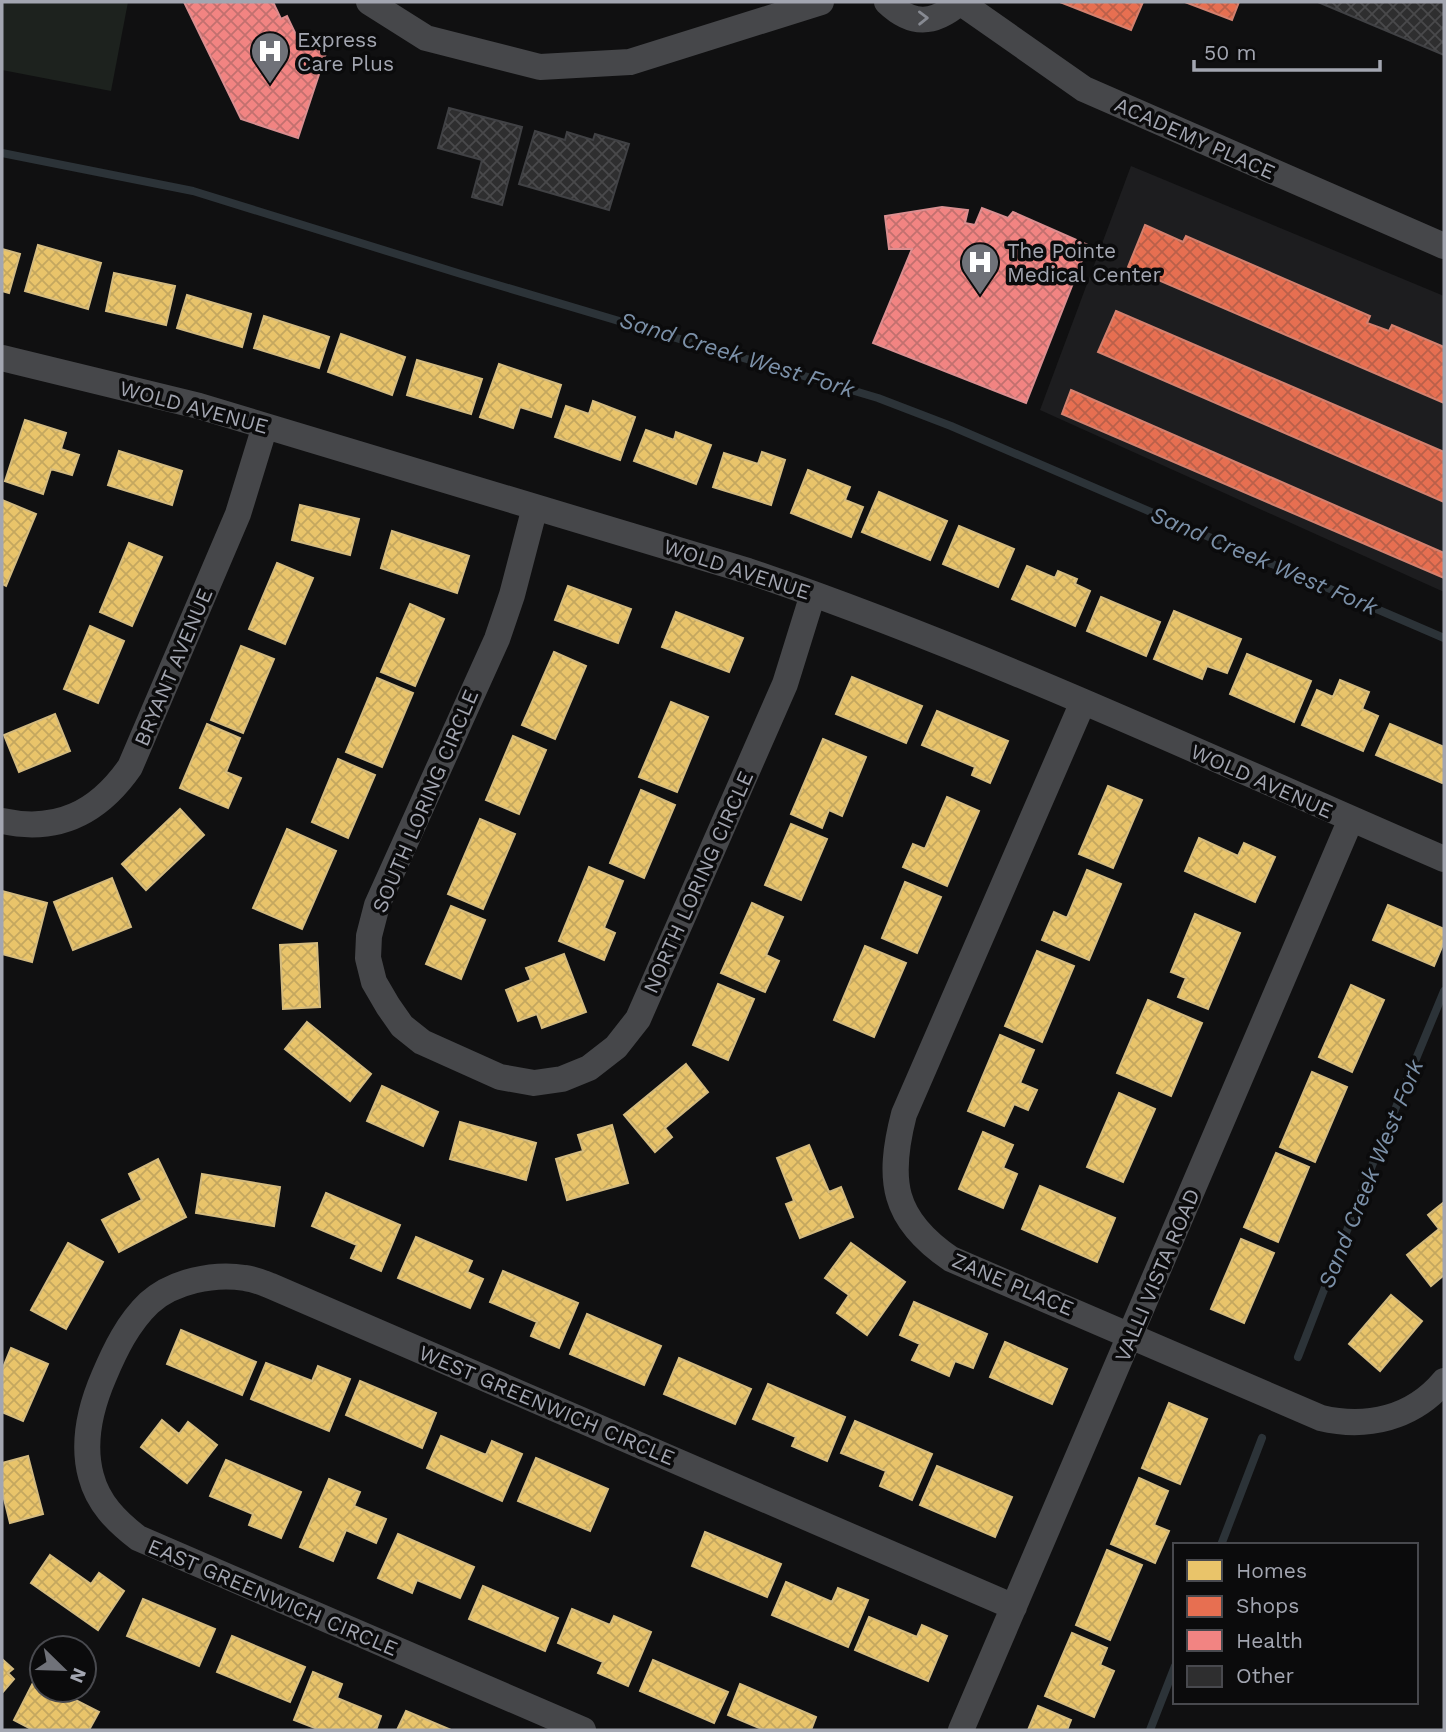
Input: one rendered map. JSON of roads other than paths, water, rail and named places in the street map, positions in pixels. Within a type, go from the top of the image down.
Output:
[{"type":"street","points":[[369,2],[426,38],[540,67],[630,62],[821,2]]},
{"type":"street","points":[[887,2],[900,13],[915,19],[931,19],[946,14],[960,2]]},
{"type":"street","name":"ACADEMY PLACE","points":[[960,2],[1084,89],[1444,246]]},
{"type":"street","name":"WOLD AVENUE","points":[[2,358],[199,406],[813,593],[934,639],[1444,859]]},
{"type":"street","name":"BRYANT AVENUE","points":[[2,821],[22,826],[48,825],[71,818],[96,805],[116,787],[130,767],[238,514],[265,426]]},
{"type":"street","name":"SOUTH LORING CIRCLE","points":[[500,1077],[422,1042],[402,1026],[374,982],[368,958],[369,936],[377,905],[497,639],[512,595],[535,507]]},
{"type":"street","name":"NORTH LORING CIRCLE","points":[[500,1077],[534,1083],[562,1079],[589,1068],[616,1047],[638,1019],[785,684],[813,593]]},
{"type":"street","name":"ZANE PLACE","points":[[1083,702],[904,1114],[897,1143],[896,1174],[901,1205],[913,1227],[929,1244],[951,1259],[1305,1412],[1332,1421],[1361,1423],[1386,1419],[1411,1409],[1432,1395],[1444,1381]]},
{"type":"street","name":"VALLI VISTA ROAD","points":[[961,1730],[1351,820]]},
{"type":"street","name":"WEST GREENWICH CIRCLE","points":[[107,1369],[118,1344],[134,1321],[149,1303],[159,1296],[193,1281],[220,1277],[247,1278],[1014,1608]]},
{"type":"street","name":"EAST GREENWICH CIRCLE","points":[[107,1369],[96,1394],[87,1451],[90,1475],[100,1499],[117,1522],[127,1530],[138,1538],[583,1730]]},
{"type":"waterway","name":"Sand Creek West Fork","points":[[2,153],[193,191],[878,398],[951,426],[1444,638]]},
{"type":"waterway","name":"Sand Creek West Fork","points":[[1298,1357],[1375,1158],[1444,991]]},
{"type":"waterway","points":[[1222,1543],[1262,1438]]},
{"type":"waterway","points":[[1150,1730],[1173,1671]]},
{"type":"place","name":"Express Care Plus","points":[[270,85]]},
{"type":"place","name":"The Pointe Medical Center","points":[[980,296]]}]
